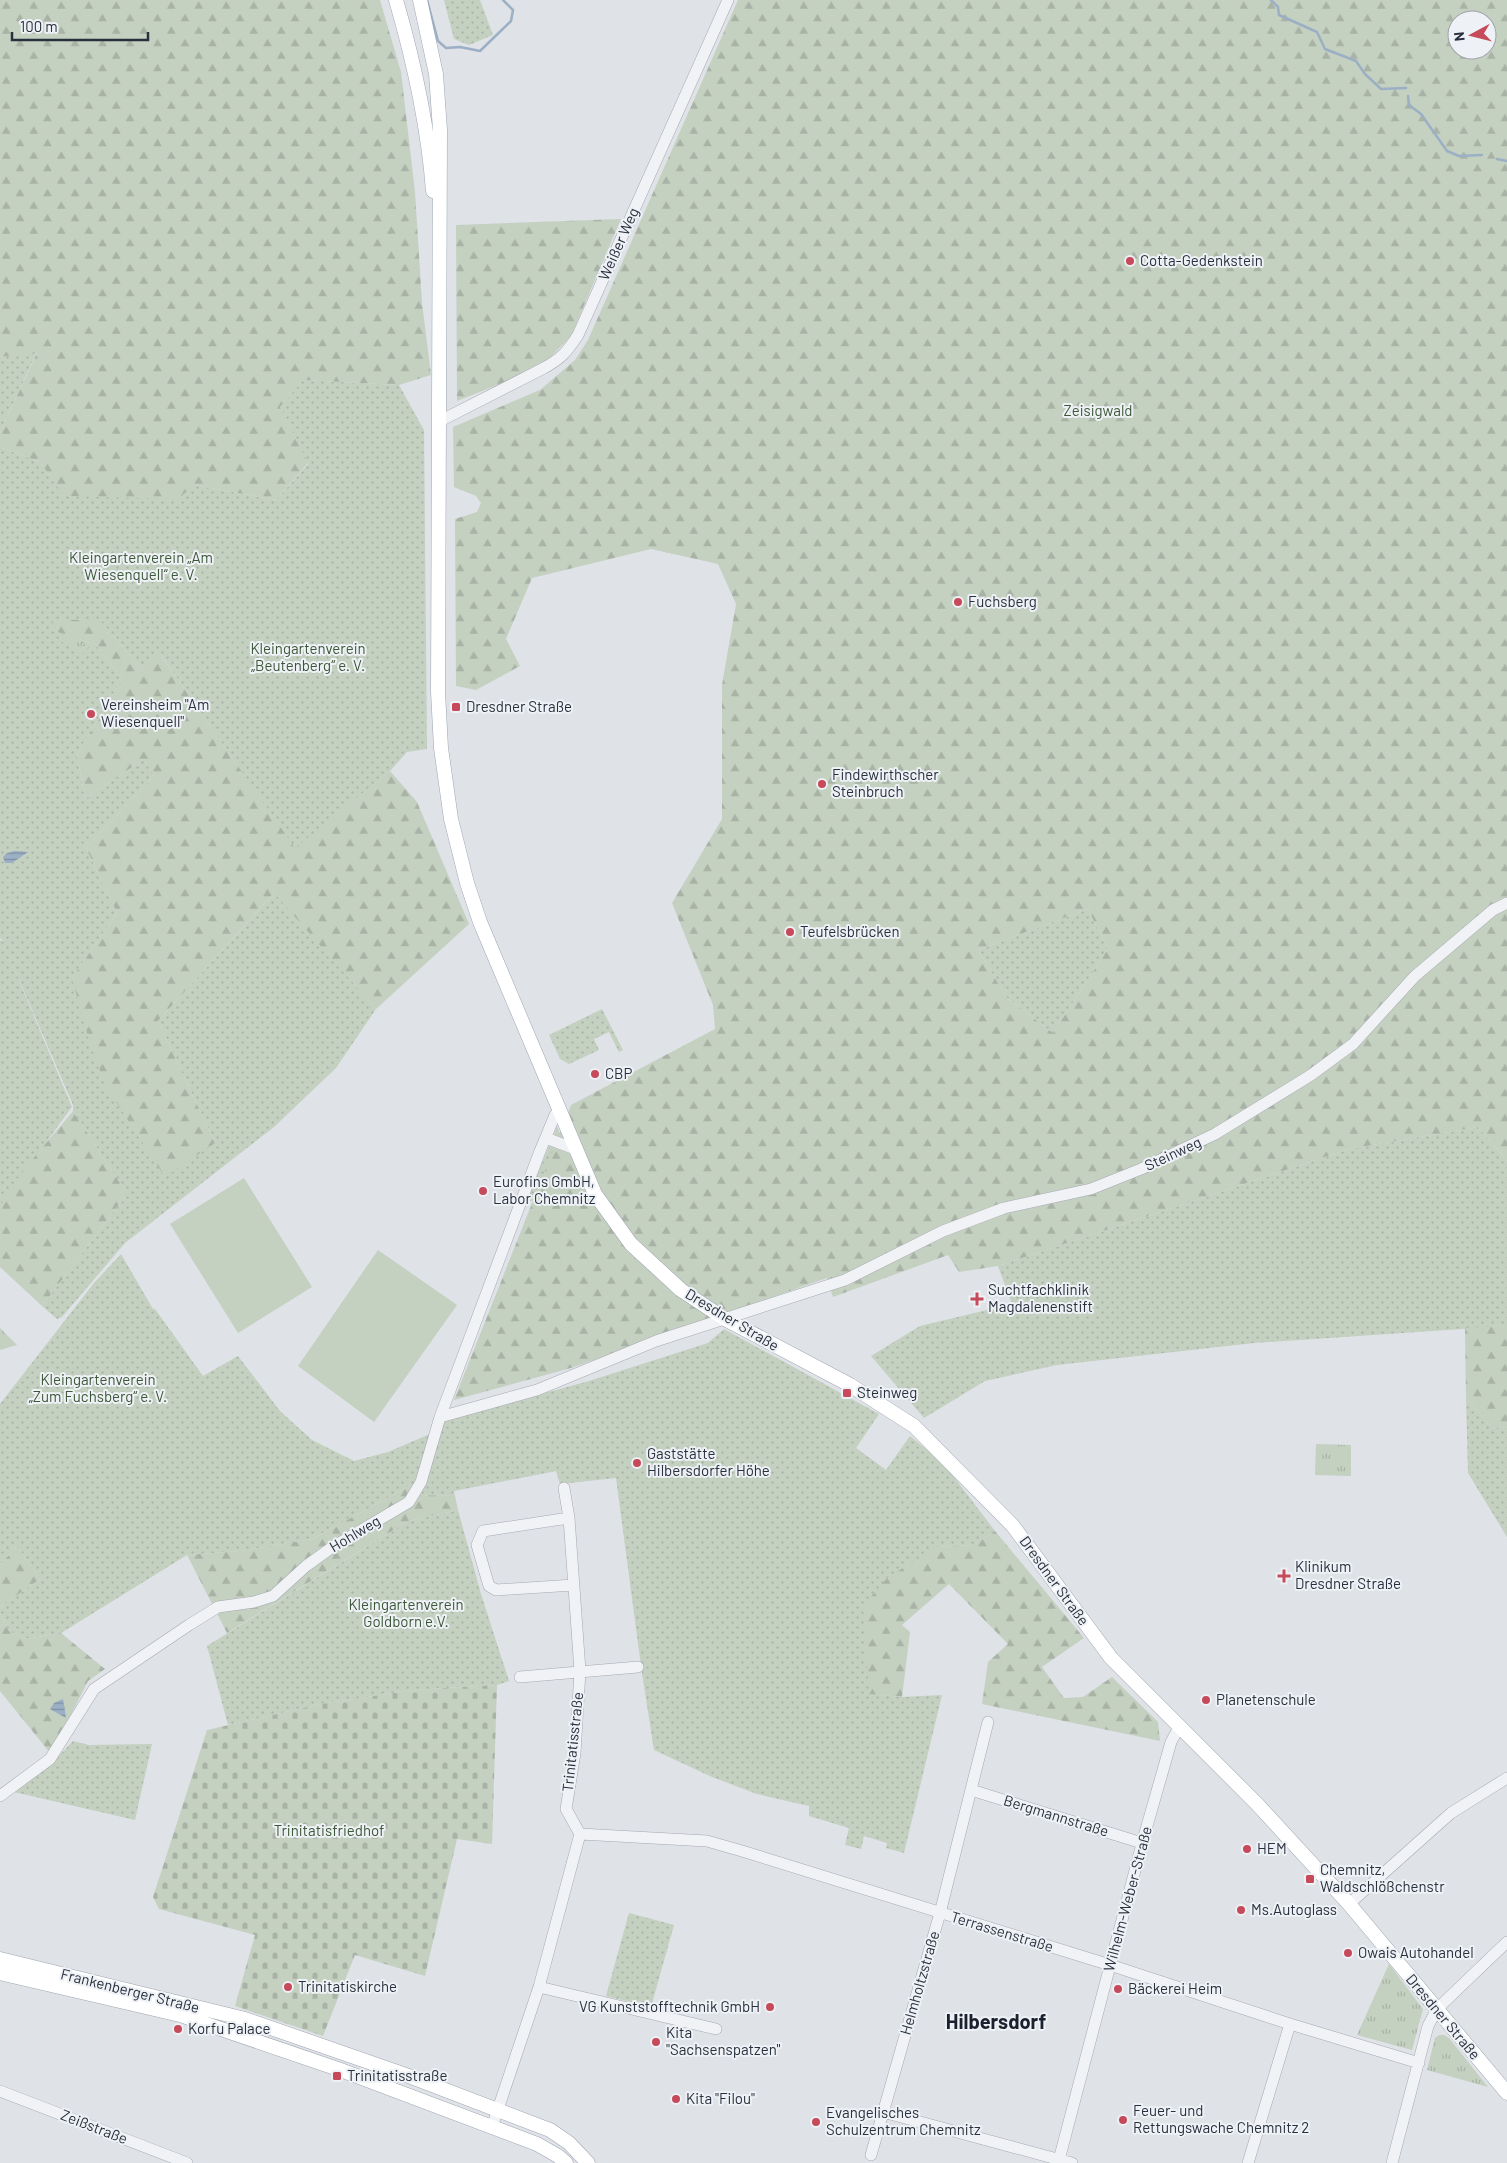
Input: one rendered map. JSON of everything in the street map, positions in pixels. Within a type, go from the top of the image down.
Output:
[{"type":"main road","points":[[396,0],[410,50],[422,106],[438,244]]},
{"type":"main road","points":[[420,0],[438,90],[441,205],[438,244]]},
{"type":"main road","name":"Dresdner Straße","points":[[438,244],[438,692],[441,748],[451,819],[467,883],[480,922],[595,1194],[631,1244],[681,1290],[725,1319],[850,1385],[914,1426],[1013,1526],[1112,1658],[1258,1805],[1349,1904],[1507,2093]]},
{"type":"main road","name":"Frankenberger Straße","points":[[0,1959],[244,2019],[406,2075],[550,2130],[569,2142],[588,2163]]},
{"type":"main road","name":"Frankenberger Straße","points":[[0,1973],[180,2015],[338,2069],[537,2144],[566,2163]]},
{"type":"street","name":"Weißer Weg","points":[[438,422],[542,369],[567,352],[578,334],[728,0]]},
{"type":"street","name":"Steinweg","points":[[440,1417],[498,1402],[547,1386],[656,1342],[845,1280],[943,1231],[1004,1208],[1091,1189],[1141,1169],[1215,1134],[1311,1075],[1353,1044],[1415,976],[1493,910],[1507,903]]},
{"type":"street","name":"Hohlweg","points":[[0,1796],[50,1759],[94,1689],[218,1607],[254,1602],[273,1596],[306,1566],[331,1548],[410,1502],[421,1482],[440,1417],[546,1138],[555,1115],[561,1112]]},
{"type":"street","points":[[546,1138],[575,1149]]},
{"type":"street","name":"Trinitatisstraße","points":[[564,1488],[569,1518],[580,1671],[575,1753],[566,1809],[580,1834]]},
{"type":"street","points":[[569,1518],[483,1531],[477,1545],[489,1586],[496,1590],[574,1585]]},
{"type":"street","name":"Trinitatisstraße","points":[[520,1677],[638,1667]]},
{"type":"street","name":"Helmholtzstraße","points":[[870,2158],[940,1912],[988,1722]]},
{"type":"street","name":"Wilhelm-Weber-Straße","points":[[1059,2160],[1142,1843],[1171,1742],[1179,1727]]},
{"type":"street","points":[[1349,1904],[1451,1813],[1507,1778]]},
{"type":"street","name":"Bergmannstraße","points":[[971,1790],[1142,1843]]},
{"type":"street","points":[[492,2127],[539,1987],[580,1834]]},
{"type":"street","name":"Terrassenstraße","points":[[580,1834],[707,1842],[1110,1964],[1290,2024],[1419,2063]]},
{"type":"street","points":[[1392,2163],[1428,2026],[1437,2009],[1507,1942]]},
{"type":"street","points":[[539,1987],[716,2029]]},
{"type":"street","points":[[1248,2163],[1290,2024]]},
{"type":"street","name":"Zeißstraße","points":[[0,2091],[187,2163]]},
{"type":"street","points":[[882,2112],[1072,2163]]},
{"type":"green space","points":[[0,0],[380,0],[401,72],[415,192],[422,303],[431,375],[399,385],[303,380],[280,407],[308,463],[276,500],[194,485],[178,499],[64,496],[40,462],[0,447],[0,432],[37,353],[0,357]]},
{"type":"green space","points":[[444,0],[480,0],[493,35],[469,45],[454,39]]},
{"type":"green space","name":"Zeisigwald","points":[[738,0],[1507,0],[1507,1161],[1478,1127],[1349,1149],[998,1266],[959,1272],[948,1255],[833,1297],[827,1278],[571,1368],[454,1400],[571,1105],[715,1029],[713,1005],[672,903],[722,819],[722,685],[736,604],[718,564],[651,549],[532,578],[506,639],[520,666],[476,690],[456,686],[455,519],[477,512],[481,503],[476,496],[454,487],[453,427],[540,390],[575,360],[588,340]],"holes":[[[1088,909],[1108,949],[1053,1033],[1007,998],[978,950]]]},
{"type":"green space","points":[[621,219],[571,336],[540,368],[457,401],[456,225]]},
{"type":"green space","points":[[37,352],[0,432],[0,357]]},
{"type":"green space","points":[[303,380],[399,385],[424,430],[427,749],[407,752],[390,771],[295,849],[161,655],[143,670],[100,621],[50,629],[96,645],[122,679],[77,754],[85,799],[144,759],[154,776],[86,848],[117,913],[72,978],[215,1143],[158,1021],[275,892],[376,1009],[336,1068],[274,1127],[125,1243],[62,1317],[57,1319],[42,1306],[127,1194],[73,1111],[73,1105],[8,954],[72,1107],[11,1190],[0,1209],[0,940],[4,942],[0,938],[0,447],[40,462],[65,496],[194,485],[276,500],[308,464],[280,407]]},
{"type":"green space","points":[[55,619],[100,621],[143,670],[160,654],[295,848],[390,771],[417,802],[469,924],[376,1009],[274,893],[158,1021],[215,1143],[165,1177],[105,1085],[89,1040],[72,978],[117,913],[86,848],[154,776],[144,759],[85,799],[77,754],[122,679],[96,645],[49,629]]},
{"type":"green space","points":[[67,636],[89,646],[81,656],[62,642]]},
{"type":"green space","points":[[1088,909],[1108,949],[1053,1033],[1007,998],[978,950]]},
{"type":"green space","points":[[602,1009],[623,1050],[619,1052],[609,1032],[594,1039],[599,1050],[569,1064],[560,1059],[549,1035]]},
{"type":"green space","points":[[73,1111],[127,1194],[42,1306],[0,1267],[0,1209],[21,1174]]},
{"type":"green space","points":[[557,1127],[589,1199],[526,1201]]},
{"type":"green space","points":[[1478,1127],[1507,1161],[1507,1326],[1254,1343],[1057,1365],[985,1381],[924,1418],[871,1356],[920,1326],[1012,1304],[998,1266],[1349,1149]]},
{"type":"green space","points":[[244,1178],[312,1287],[238,1333],[170,1224]]},
{"type":"green space","points":[[378,1250],[457,1305],[374,1422],[298,1366]]},
{"type":"green space","name":"Kleingartenverein „Zum Fuchsberg“ e. V.","points":[[121,1254],[153,1309],[155,1309],[203,1376],[238,1356],[280,1411],[312,1440],[354,1461],[388,1452],[430,1434],[417,1482],[312,1539],[240,1551],[187,1555],[61,1633],[25,1639],[9,1631],[0,1613],[0,1607],[40,1579],[17,1546],[0,1565],[0,1404],[94,1283]]},
{"type":"green space","points":[[1507,1326],[1507,1428],[1491,1427],[1466,1397],[1465,1328]]},
{"type":"green space","points":[[0,1328],[17,1345],[0,1350]]},
{"type":"green space","points":[[724,1329],[879,1414],[856,1448],[886,1470],[910,1436],[944,1464],[995,1531],[974,1545],[936,1547],[870,1694],[902,1697],[942,1695],[904,1853],[886,1848],[887,1843],[864,1836],[861,1849],[845,1845],[849,1828],[809,1816],[809,1806],[757,1794],[712,1777],[654,1750],[616,1478],[560,1484],[556,1471],[454,1491],[453,1496],[421,1495],[442,1421],[589,1381],[708,1343]]},
{"type":"green space","points":[[1466,1397],[1491,1427],[1507,1428],[1507,1537],[1468,1473]]},
{"type":"green space","points":[[1316,1444],[1351,1445],[1351,1476],[1315,1475]]},
{"type":"green space","points":[[417,1482],[421,1495],[453,1496],[454,1491],[458,1510],[408,1521],[227,1633],[187,1555],[240,1551],[312,1539]]},
{"type":"green space","name":"Kleingartenverein Goldborn e.V.","points":[[458,1510],[481,1594],[509,1681],[497,1685],[413,1690],[321,1704],[228,1725],[207,1646],[408,1521]]},
{"type":"green space","points":[[995,1531],[1084,1638],[1042,1667],[1064,1698],[1083,1697],[1112,1677],[1158,1722],[1160,1741],[982,1704],[988,1662],[1008,1644],[949,1584],[902,1625],[910,1632],[902,1697],[869,1694],[863,1606],[887,1578],[936,1547],[974,1545]]},
{"type":"green space","points":[[17,1546],[40,1579],[0,1607],[0,1565]]},
{"type":"green space","points":[[0,1613],[9,1631],[25,1639],[61,1633],[105,1669],[88,1681],[51,1754],[0,1691]]},
{"type":"green space","name":"Trinitatisfriedhof","points":[[497,1685],[492,1844],[457,1839],[425,1976],[355,1955],[323,2036],[235,2006],[255,1935],[159,1909],[153,1897],[207,1730],[321,1704],[413,1690]]},
{"type":"green space","points":[[73,1741],[89,1745],[152,1744],[135,1820],[14,1792],[47,1768]]},
{"type":"green space","points":[[629,1913],[674,1925],[651,2007],[606,1996]]},
{"type":"green space","points":[[1389,1964],[1423,2009],[1412,2050],[1357,2035]]},
{"type":"green space","points":[[1439,2035],[1449,2038],[1488,2087],[1427,2070],[1435,2038]]},
{"type":"water","points":[[15,851],[28,852],[12,863],[5,863],[3,857],[7,853]]},
{"type":"water","points":[[63,1699],[66,1718],[50,1709],[54,1703]]},
{"type":"waterway","points":[[427,0],[438,41],[446,48],[460,47],[480,51],[511,21],[513,10],[503,0]]},
{"type":"waterway","points":[[1271,0],[1278,7],[1279,15],[1317,32],[1325,49],[1356,61],[1365,74],[1381,89],[1406,88]]},
{"type":"waterway","points":[[1408,96],[1409,105],[1421,114],[1447,151],[1459,156],[1482,155]]},
{"type":"waterway","points":[[1497,159],[1507,161]]},
{"type":"place","name":"Cotta-Gedenkstein","points":[[1130,261]]},
{"type":"place","name":"Fuchsberg","points":[[958,602]]},
{"type":"place","name":"Dresdner Straße","points":[[456,707]]},
{"type":"place","name":"Vereinsheim \"Am Wiesenquell\"","points":[[91,714]]},
{"type":"place","name":"Findewirthscher Steinbruch","points":[[822,784]]},
{"type":"place","name":"Teufelsbrücken","points":[[790,932]]},
{"type":"place","name":"CBP","points":[[595,1074]]},
{"type":"place","name":"Eurofins GmbH, Labor Chemnitz","points":[[483,1191]]},
{"type":"place","name":"Suchtfachklinik Magdalenenstift","points":[[977,1299]]},
{"type":"place","name":"Steinweg","points":[[847,1393]]},
{"type":"place","name":"Gaststätte Hilbersdorfer Höhe","points":[[637,1463]]},
{"type":"place","name":"Klinikum Dresdner Straße","points":[[1284,1576]]},
{"type":"place","name":"Planetenschule","points":[[1206,1700]]},
{"type":"place","name":"HEM","points":[[1247,1849]]},
{"type":"place","name":"Chemnitz, Waldschlößchenstr","points":[[1310,1879]]},
{"type":"place","name":"Ms.Autoglass","points":[[1241,1910]]},
{"type":"place","name":"Owais Autohandel","points":[[1348,1953]]},
{"type":"place","name":"Trinitatiskirche","points":[[288,1987]]},
{"type":"place","name":"Bäckerei Heim","points":[[1118,1989]]},
{"type":"place","name":"VG Kunststofftechnik GmbH","points":[[770,2007]]},
{"type":"place","name":"Korfu Palace","points":[[178,2029]]},
{"type":"place","name":"Kita \"Sachsenspatzen\"","points":[[656,2042]]},
{"type":"place","name":"Trinitatisstraße","points":[[337,2076]]},
{"type":"place","name":"Kita \"Filou\"","points":[[676,2099]]},
{"type":"place","name":"Feuer- und Rettungswache Chemnitz 2","points":[[1123,2120]]},
{"type":"place","name":"Evangelisches Schulzentrum Chemnitz","points":[[816,2122]]},
{"type":"district","name":"Hilbersdorf","points":[[996,2022]]},
{"type":"park label","name":"Kleingartenverein „Am Wiesenquell“ e. V.","points":[[141,566]]},
{"type":"park label","name":"Kleingartenverein „Beutenberg“ e. V.","points":[[308,658]]}]
